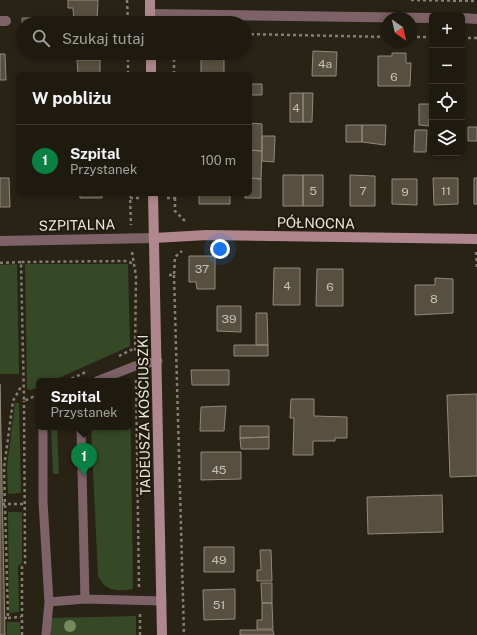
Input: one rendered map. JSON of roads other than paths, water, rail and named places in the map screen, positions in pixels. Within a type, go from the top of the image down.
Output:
[{"type":"street","points":[[150,0],[150,16]]},
{"type":"street","points":[[252,19],[429,18]]},
{"type":"street","points":[[465,18],[477,19]]},
{"type":"street","points":[[151,60],[151,72]]},
{"type":"street","name":"TADEUSZA KOŚCIUSZKI","points":[[153,196],[158,361],[162,635]]},
{"type":"street","name":"PÓŁNOCNA","points":[[154,238],[207,235],[477,239]]},
{"type":"street","name":"SZPITALNA","points":[[0,241],[154,238]]},
{"type":"lane","points":[[105,378],[135,366],[158,361]]},
{"type":"lane","points":[[43,430],[43,501],[48,602],[46,635]]},
{"type":"lane","points":[[82,430],[85,599]]},
{"type":"lane","points":[[48,602],[85,599],[140,599],[162,601]]},
{"type":"place","name":"Szpital","points":[[84,476]]}]
